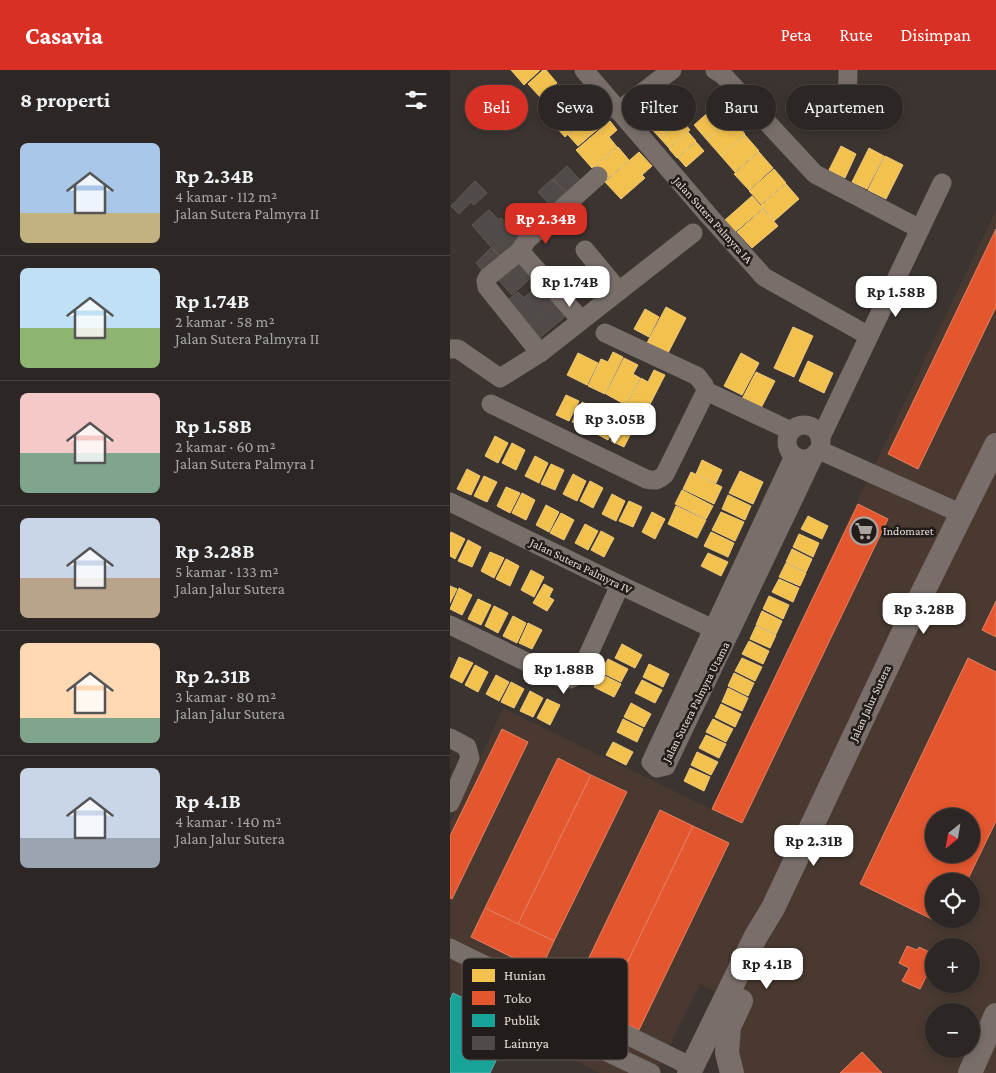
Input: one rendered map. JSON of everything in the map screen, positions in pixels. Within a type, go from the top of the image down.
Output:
[{"type":"main road","name":"Jalan Jalur Sutera","points":[[690,1070],[756,936],[773,908],[912,614],[996,445]]},
{"type":"main road","name":"Jalan Jalur Sutera","points":[[732,1073],[727,1053],[729,1027],[768,942],[773,908]]},
{"type":"main road","points":[[970,1073],[996,1015]]},
{"type":"street","name":"Jalan Sutera Palmyra IA","points":[[584,70],[764,277],[869,336]]},
{"type":"street","points":[[618,111],[672,70]]},
{"type":"street","points":[[715,70],[723,75],[815,174],[920,229]]},
{"type":"street","points":[[847,85],[848,70]]},
{"type":"street","points":[[540,353],[487,287],[486,281],[488,277],[520,251],[527,240],[598,176]]},
{"type":"street","name":"Jalan Sutera Palmyra Utama","points":[[794,456],[721,633],[666,766],[657,768],[651,762],[721,633],[818,448],[942,183]]},
{"type":"street","points":[[450,349],[458,349],[500,378],[540,353],[693,233]]},
{"type":"street","points":[[585,250],[619,291]]},
{"type":"street","points":[[520,251],[581,320]]},
{"type":"street","points":[[491,404],[646,479],[660,479],[665,474],[706,391],[704,385],[697,376],[605,333]]},
{"type":"street","points":[[706,391],[790,431]]},
{"type":"street","points":[[800,425],[811,426],[816,430],[819,434],[818,448],[811,458],[805,459],[794,456],[787,442],[790,431],[800,425]]},
{"type":"street","points":[[818,448],[962,514]]},
{"type":"street","name":"Jalan Sutera Palmyra IV","points":[[450,502],[721,633]]},
{"type":"street","points":[[450,625],[558,677],[570,679],[580,672],[620,585]]},
{"type":"street","points":[[450,738],[467,747],[470,758],[450,803]]},
{"type":"street","points":[[450,948],[470,958]]},
{"type":"street","points":[[628,1038],[690,1070]]},
{"type":"street","points":[[623,1060],[650,1073]]},
{"type":"shaded area","points":[[996,210],[996,1073],[741,1073],[735,1045],[750,1009],[700,984],[656,1073],[600,1073],[573,1060],[628,1060],[628,958],[462,958],[462,1060],[497,1060],[491,1073],[450,1073],[450,823],[503,708],[711,809]]},
{"type":"building: Hunian","points":[[511,70],[540,70],[524,85]]},
{"type":"building: Hunian","points":[[543,70],[546,70],[557,83],[555,85],[538,85],[538,95],[528,84]]},
{"type":"building: Hunian","points":[[706,114],[706,130],[718,130],[707,140],[696,127],[696,123]]},
{"type":"building: Hunian","points":[[612,124],[617,130],[609,137],[617,147],[592,168],[576,150],[599,130],[612,130]]},
{"type":"building: Hunian","points":[[559,130],[573,130],[565,137]]},
{"type":"building: Hunian","points":[[574,130],[597,130],[578,146],[568,135]]},
{"type":"building: Hunian","points":[[653,130],[668,130],[660,138]]},
{"type":"building: Hunian","points":[[670,130],[690,130],[669,148],[660,138]]},
{"type":"building: Hunian","points":[[719,130],[742,130],[745,134],[721,156],[707,140]]},
{"type":"building: Hunian","points":[[688,132],[696,141],[677,158],[669,149]]},
{"type":"building: Hunian","points":[[745,135],[759,151],[735,172],[721,156]]},
{"type":"building: Hunian","points":[[696,142],[704,151],[686,167],[678,158]]},
{"type":"building: Hunian","points":[[841,146],[856,154],[845,178],[829,170]]},
{"type":"building: Hunian","points":[[618,147],[629,160],[606,180],[594,167]]},
{"type":"building: Hunian","points":[[869,148],[884,156],[867,189],[852,182]]},
{"type":"building: Hunian","points":[[639,152],[652,166],[642,175],[645,178],[621,199],[605,182]]},
{"type":"building: Hunian","points":[[759,152],[773,168],[749,190],[734,174]]},
{"type":"building: Hunian","points":[[885,156],[903,165],[886,199],[868,190]]},
{"type":"building: Hunian","points":[[774,169],[786,183],[761,204],[749,191]]},
{"type":"building: Hunian","points":[[786,184],[799,199],[774,221],[761,205]]},
{"type":"building: Hunian","points":[[752,196],[763,208],[735,232],[725,220]]},
{"type":"building: Hunian","points":[[763,209],[778,226],[752,248],[737,232]]},
{"type":"building: Hunian","points":[[666,307],[686,318],[668,353],[647,343]]},
{"type":"building: Hunian","points":[[645,309],[659,317],[649,337],[634,329]]},
{"type":"building: Hunian","points":[[793,327],[813,336],[794,377],[774,368]]},
{"type":"building: Hunian","points":[[613,352],[623,357],[605,394],[588,386],[601,359],[608,362]]},
{"type":"building: Hunian","points":[[578,353],[598,363],[587,385],[567,375]]},
{"type":"building: Hunian","points":[[741,353],[759,363],[742,395],[724,386]]},
{"type":"building: Hunian","points":[[624,358],[638,365],[633,374],[640,378],[626,405],[606,394]]},
{"type":"building: Hunian","points":[[808,361],[833,373],[824,393],[799,381]]},
{"type":"building: Hunian","points":[[654,370],[665,375],[645,414],[627,405],[641,378],[648,382]]},
{"type":"building: Hunian","points":[[756,372],[775,381],[761,408],[742,399]]},
{"type":"building: Hunian","points":[[566,395],[579,401],[569,421],[556,415]]},
{"type":"building: Hunian","points":[[582,402],[595,408],[585,428],[572,422]]},
{"type":"building: Hunian","points":[[604,413],[618,420],[608,440],[595,433]]},
{"type":"building: Hunian","points":[[621,421],[634,427],[624,447],[611,441]]},
{"type":"building: Hunian","points":[[495,436],[508,443],[498,463],[485,456]]},
{"type":"building: Hunian","points":[[512,443],[525,450],[516,470],[502,463]]},
{"type":"building: Hunian","points":[[535,456],[548,463],[539,483],[525,476]]},
{"type":"building: Hunian","points":[[702,460],[722,470],[716,483],[696,474]]},
{"type":"building: Hunian","points":[[551,464],[564,470],[555,490],[541,484]]},
{"type":"building: Hunian","points":[[467,469],[480,476],[471,495],[457,489]]},
{"type":"building: Hunian","points":[[740,471],[763,482],[753,504],[729,493]]},
{"type":"building: Hunian","points":[[691,472],[722,487],[714,504],[683,489]]},
{"type":"building: Hunian","points":[[573,474],[586,481],[577,501],[563,494]]},
{"type":"building: Hunian","points":[[484,476],[497,482],[487,502],[474,496]]},
{"type":"building: Hunian","points":[[590,481],[603,488],[593,508],[580,501]]},
{"type":"building: Hunian","points":[[506,487],[520,493],[510,513],[497,506]]},
{"type":"building: Hunian","points":[[682,490],[713,506],[706,519],[675,504]]},
{"type":"building: Hunian","points":[[522,493],[535,500],[526,520],[512,513]]},
{"type":"building: Hunian","points":[[612,494],[625,501],[616,521],[602,514]]},
{"type":"building: Hunian","points":[[728,495],[751,506],[745,520],[722,509]]},
{"type":"building: Hunian","points":[[629,501],[642,507],[633,527],[619,521]]},
{"type":"building: Hunian","points":[[546,505],[559,512],[549,532],[536,525]]},
{"type":"building: Hunian","points":[[676,506],[706,520],[697,538],[668,524]]},
{"type":"building: Hunian","points":[[652,512],[665,519],[655,539],[642,532]]},
{"type":"building: Hunian","points":[[721,512],[744,522],[735,541],[712,530]]},
{"type":"building: Hunian","points":[[561,513],[574,520],[564,540],[550,533]]},
{"type":"building: Hunian","points":[[808,516],[828,526],[822,539],[801,529]]},
{"type":"building: Hunian","points":[[585,524],[598,531],[588,550],[575,543]]},
{"type":"building: Hunian","points":[[601,531],[614,538],[604,557],[591,550]]},
{"type":"building: Hunian","points":[[451,532],[465,539],[455,559],[450,556]]},
{"type":"building: Hunian","points":[[711,532],[734,543],[728,557],[704,546]]},
{"type":"building: Hunian","points":[[799,534],[819,543],[813,557],[793,547]]},
{"type":"building: Hunian","points":[[468,540],[481,547],[472,567],[458,561]]},
{"type":"building: Hunian","points":[[792,549],[812,559],[806,572],[786,562]]},
{"type":"building: Hunian","points":[[490,552],[504,558],[494,578],[481,571]]},
{"type":"building: Hunian","points":[[708,553],[728,562],[721,576],[701,566]]},
{"type":"building: Hunian","points":[[506,559],[519,566],[510,586],[496,579]]},
{"type":"building: Hunian","points":[[786,563],[806,573],[800,586],[779,577]]},
{"type":"building: Hunian","points":[[531,570],[544,577],[534,597],[521,590]]},
{"type":"building: Hunian","points":[[779,579],[799,588],[793,602],[772,592]]},
{"type":"building: Hunian","points":[[544,584],[553,589],[549,597],[554,600],[547,611],[533,603]]},
{"type":"building: Hunian","points":[[450,586],[457,589],[450,603]]},
{"type":"building: Hunian","points":[[459,588],[472,595],[462,615],[450,609]]},
{"type":"building: Hunian","points":[[769,596],[789,605],[783,619],[763,609]]},
{"type":"building: Hunian","points":[[478,599],[491,605],[481,625],[468,619]]},
{"type":"building: Hunian","points":[[494,606],[508,613],[498,633],[485,626]]},
{"type":"building: Hunian","points":[[762,611],[782,621],[776,634],[756,625]]},
{"type":"building: Hunian","points":[[513,616],[526,623],[517,643],[503,636]]},
{"type":"building: Hunian","points":[[528,623],[542,630],[532,649],[519,643]]},
{"type":"building: Hunian","points":[[756,626],[776,635],[770,648],[750,639]]},
{"type":"building: Hunian","points":[[749,641],[769,651],[763,664],[742,654]]},
{"type":"building: Hunian","points":[[622,644],[642,655],[635,668],[615,658]]},
{"type":"building: Hunian","points":[[459,657],[473,663],[462,683],[450,677]]},
{"type":"building: Hunian","points":[[742,658],[762,667],[755,681],[735,671]]},
{"type":"building: Hunian","points":[[608,659],[628,669],[621,682],[601,672]]},
{"type":"building: Hunian","points":[[649,664],[669,674],[663,687],[643,677]]},
{"type":"building: Hunian","points":[[475,665],[488,672],[478,692],[465,685]]},
{"type":"building: Hunian","points":[[734,673],[754,683],[748,696],[728,686]]},
{"type":"building: Hunian","points":[[601,674],[621,684],[614,697],[594,687]]},
{"type":"building: Hunian","points":[[496,675],[509,682],[499,701],[486,694]]},
{"type":"building: Hunian","points":[[642,680],[662,690],[655,703],[635,693]]},
{"type":"building: Hunian","points":[[511,682],[524,689],[514,708],[501,702]]},
{"type":"building: Hunian","points":[[728,688],[748,698],[742,711],[722,702]]},
{"type":"building: Hunian","points":[[530,691],[543,698],[533,717],[520,711]]},
{"type":"building: Hunian","points":[[547,699],[560,705],[550,725],[537,718]]},
{"type":"building: Hunian","points":[[631,703],[651,714],[644,727],[624,717]]},
{"type":"building: Hunian","points":[[721,704],[741,714],[735,727],[715,717]]},
{"type":"building: Hunian","points":[[623,719],[643,729],[637,742],[617,732]]},
{"type":"building: Hunian","points":[[713,719],[733,729],[726,742],[706,732]]},
{"type":"building: Hunian","points":[[706,735],[726,744],[719,758],[699,748]]},
{"type":"building: Hunian","points":[[613,742],[633,752],[626,765],[606,755]]},
{"type":"building: Hunian","points":[[697,752],[718,762],[711,775],[691,765]]},
{"type":"building: Hunian","points":[[690,768],[710,777],[704,791],[684,781]]},
{"type":"building: Toko","points":[[996,229],[996,307],[918,469],[888,454]]},
{"type":"building: Toko","points":[[858,504],[888,519],[742,823],[712,809]]},
{"type":"building: Toko","points":[[996,601],[996,637],[982,630]]},
{"type":"building: Toko","points":[[968,658],[996,672],[996,821],[980,854],[980,808],[925,808],[925,863],[976,863],[971,873],[925,873],[925,916],[860,884]]},
{"type":"building: Toko","points":[[502,729],[528,742],[452,899],[450,898],[450,836]]},
{"type":"building: Toko","points":[[558,758],[591,775],[518,924],[485,908]]},
{"type":"building: Toko","points":[[591,775],[627,792],[554,941],[518,924]]},
{"type":"building: Toko","points":[[660,810],[693,826],[628,961],[628,958],[589,958]]},
{"type":"building: Toko","points":[[693,826],[729,843],[639,1030],[628,1025],[628,961]]},
{"type":"building: Toko","points":[[485,908],[554,941],[546,958],[514,958],[471,937]]},
{"type":"building: Toko","points":[[907,946],[917,950],[919,947],[925,950],[925,979],[920,989],[902,981],[909,968],[899,963]]},
{"type":"building: Toko","points":[[862,1052],[882,1073],[840,1073]]},
{"type":"building: Publik","points":[[453,993],[462,997],[462,1060],[496,1060],[490,1073],[450,1073],[450,1000]]},
{"type":"building: Lainnya","points":[[567,166],[583,183],[570,196],[553,179]]},
{"type":"building: Lainnya","points":[[552,179],[569,197],[555,210],[538,192]]},
{"type":"building: Lainnya","points":[[475,181],[487,193],[474,205],[471,202],[459,214],[451,206]]},
{"type":"building: Lainnya","points":[[489,210],[499,220],[501,218],[512,230],[492,248],[472,225]]},
{"type":"building: Lainnya","points":[[513,231],[524,242],[504,260],[493,249]]},
{"type":"building: Lainnya","points":[[491,248],[503,261],[487,276],[476,263]]},
{"type":"building: Lainnya","points":[[520,256],[536,273],[512,295],[496,277]]},
{"type":"building: Lainnya","points":[[543,281],[559,299],[525,328],[504,303],[518,292],[524,298]]},
{"type":"building: Lainnya","points":[[559,301],[569,313],[537,340],[527,328]]},
{"type":"place","name":"Indomaret","points":[[864,531]]}]
